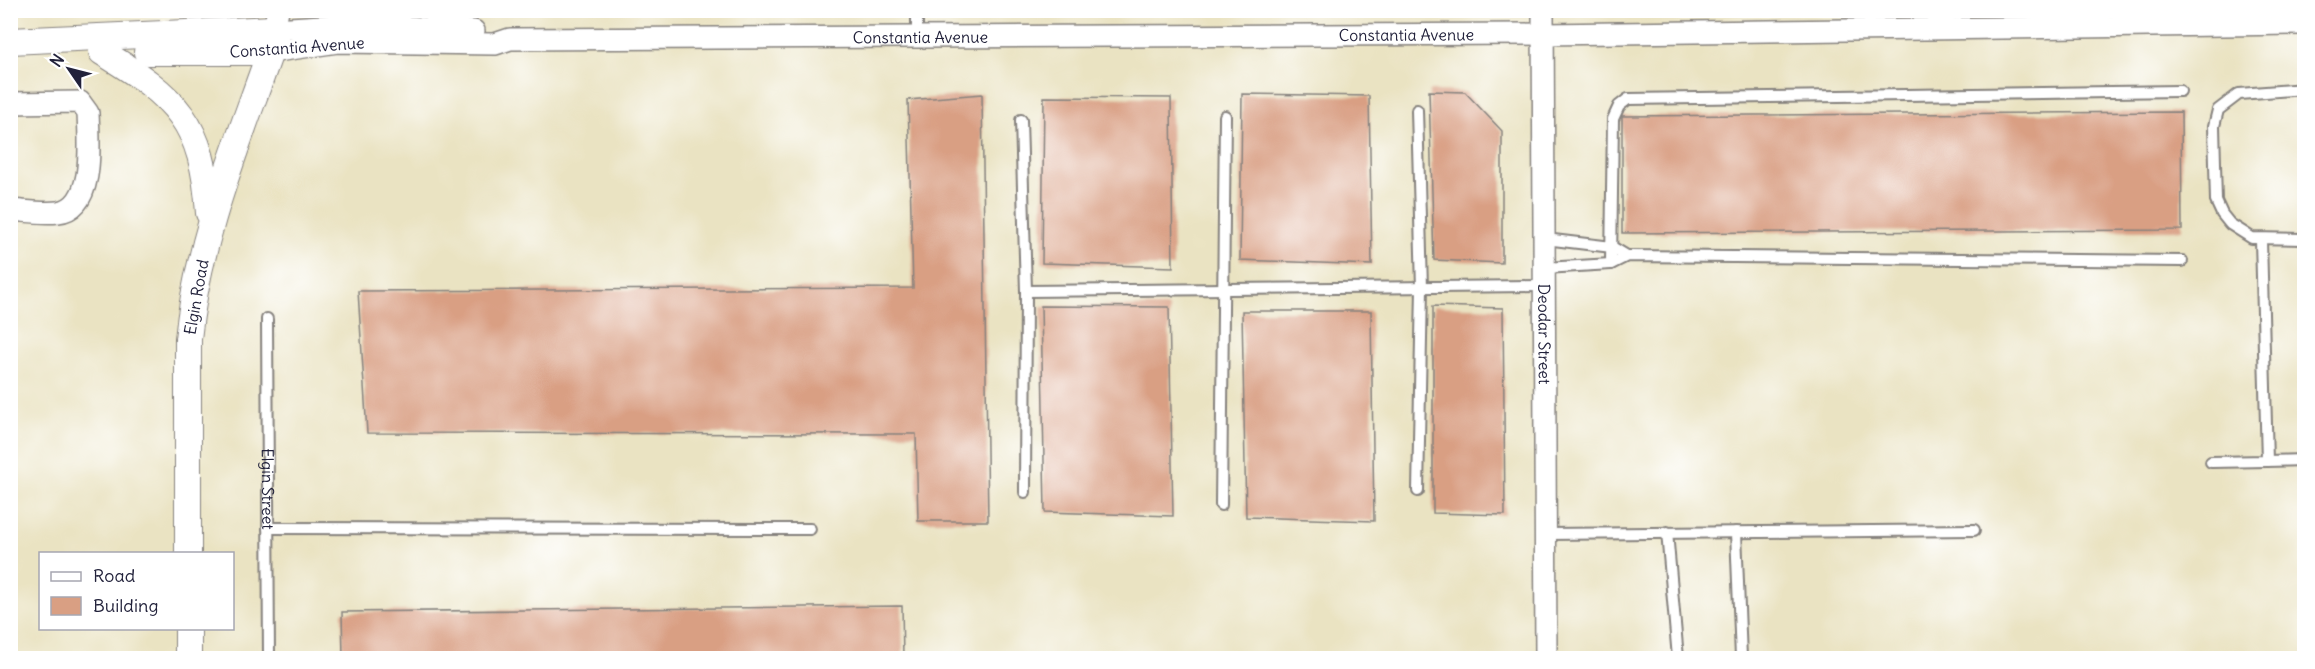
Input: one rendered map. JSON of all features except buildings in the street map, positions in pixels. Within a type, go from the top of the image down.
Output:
[{"type":"street","name":"Deodar Street","points":[[1544,10],[1546,658]]},
{"type":"street","name":"Constantia Avenue","points":[[10,41],[274,31],[338,42],[495,44],[510,39],[1544,34],[2304,24]]},
{"type":"street","name":"Constantia Avenue","points":[[10,50],[102,52],[274,31]]},
{"type":"street","name":"Elgin Road","points":[[188,552],[188,339],[193,299],[209,225],[274,31]]},
{"type":"street","points":[[102,52],[146,79],[188,124],[199,144],[204,164],[209,225]]},
{"type":"street","points":[[10,102],[80,102],[86,107],[89,171],[82,192],[73,206],[59,212],[10,210]]},
{"type":"street","points":[[188,630],[188,658]]},
{"type":"lane","points":[[916,10],[917,37]]},
{"type":"lane","points":[[2304,89],[2239,94],[2223,104],[2215,118],[2216,201],[2230,224],[2261,240],[2304,239]]},
{"type":"lane","points":[[1611,264],[1613,119],[1619,106],[1628,99],[2180,91]]},
{"type":"lane","points":[[1417,110],[1422,288],[1418,491]]},
{"type":"lane","points":[[1221,505],[1225,116]]},
{"type":"lane","points":[[1021,120],[1026,291],[1025,492]]},
{"type":"lane","points":[[1545,239],[1612,247],[1627,256]]},
{"type":"lane","points":[[2261,240],[2266,461]]},
{"type":"lane","points":[[1026,291],[1422,288],[1545,277],[1611,264],[1627,256],[2182,261]]},
{"type":"lane","name":"Elgin Street","points":[[267,319],[269,658]]},
{"type":"lane","points":[[2211,462],[2304,460]]},
{"type":"lane","points":[[268,528],[810,529]]},
{"type":"lane","points":[[1546,534],[1974,530]]},
{"type":"lane","points":[[1667,532],[1678,658]]},
{"type":"lane","points":[[1736,532],[1741,658]]}]
